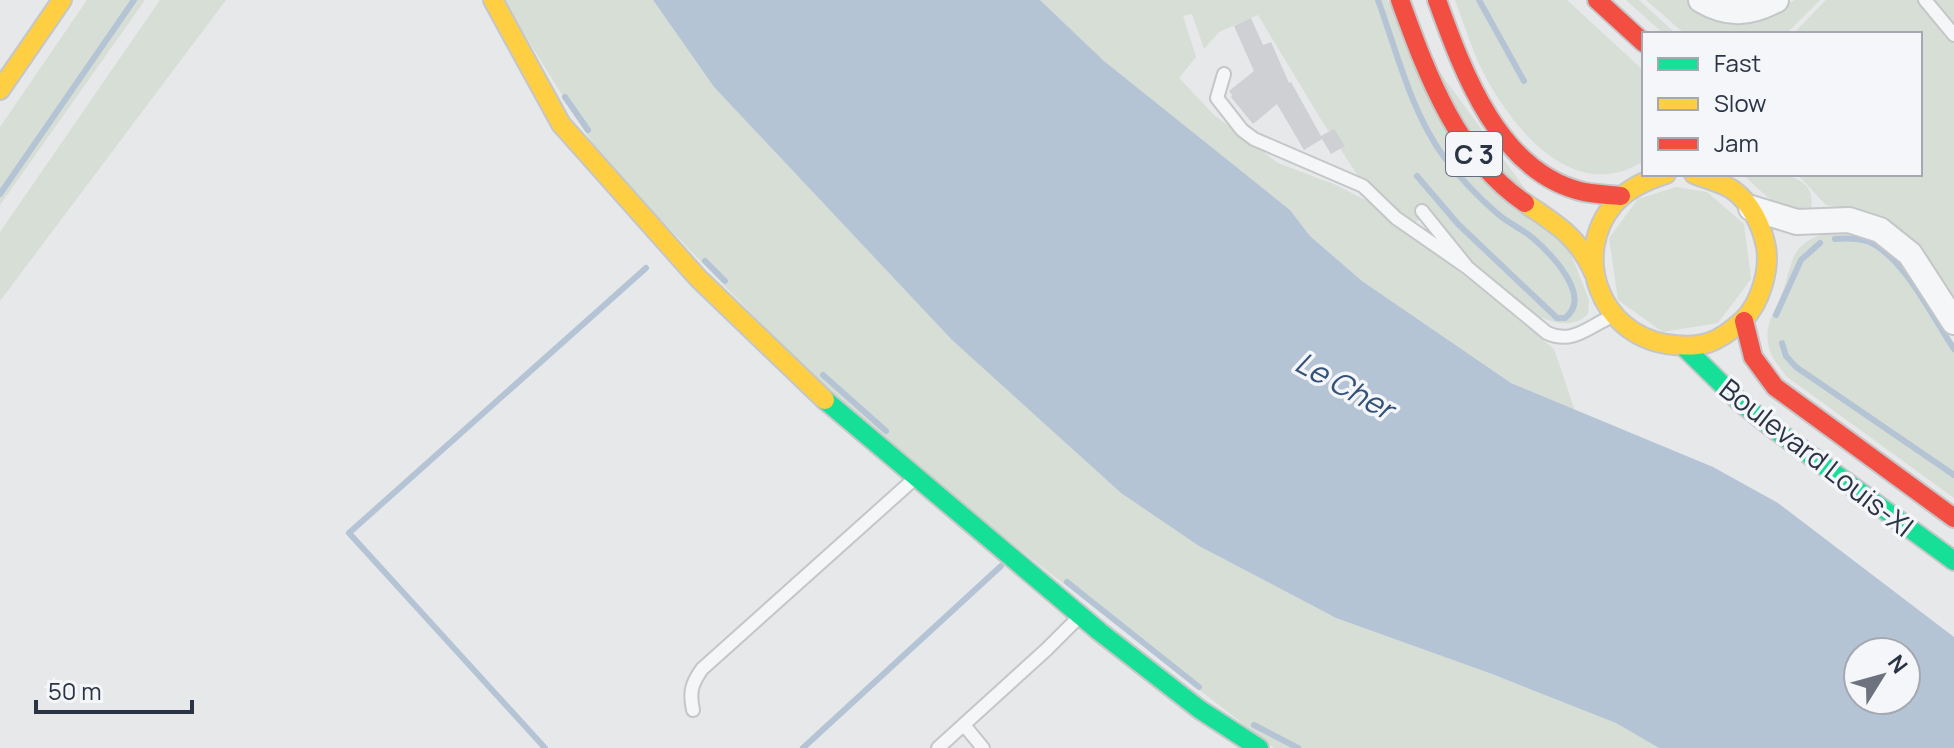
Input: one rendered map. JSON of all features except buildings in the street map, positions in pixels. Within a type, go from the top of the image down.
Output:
[{"type":"main road","points":[[0,90],[62,0]]},
{"type":"main road","points":[[493,0],[561,124],[698,278],[844,418],[1080,615],[1199,709],[1259,748]]},
{"type":"main road","name":"C 3","points":[[1400,0],[1437,95],[1458,132],[1503,186],[1564,227],[1579,241],[1594,273]]},
{"type":"main road","name":"C 3","points":[[1437,0],[1466,78],[1506,140],[1542,173],[1575,190],[1602,196],[1621,196]]},
{"type":"main road","points":[[1597,0],[1642,41]]},
{"type":"main road","points":[[1646,178],[1621,196],[1610,209],[1596,239],[1594,273],[1601,296],[1628,330],[1664,346],[1684,347],[1716,340],[1744,321],[1758,301],[1766,278],[1766,241],[1760,224],[1751,208],[1719,179]]},
{"type":"main road","name":"Boulevard Louis-XI","points":[[1744,321],[1749,352],[1775,387],[1954,518]]},
{"type":"main road","name":"Boulevard Louis-XI","points":[[1684,347],[1740,402],[1770,426],[1954,561]]},
{"type":"street","points":[[1701,0],[1722,10],[1739,13],[1750,12],[1776,0]]},
{"type":"street","points":[[1751,208],[1783,219],[1815,222],[1849,220],[1880,230],[1917,263],[1954,322]]},
{"type":"street","points":[[1766,278],[1773,257],[1781,247],[1800,230],[1815,222]]},
{"type":"lane","points":[[1925,0],[1954,35]]},
{"type":"lane","points":[[1224,74],[1217,98],[1242,130],[1254,139],[1363,186],[1396,218],[1468,268],[1537,326],[1555,337],[1575,336],[1614,316]]},
{"type":"lane","points":[[1422,211],[1468,268]]},
{"type":"lane","points":[[693,710],[690,697],[692,683],[702,669],[915,477]]},
{"type":"lane","points":[[938,748],[1080,615]]},
{"type":"lane","points":[[964,725],[983,748]]},
{"type":"shaded area","points":[[87,0],[145,0],[0,205],[0,127]]},
{"type":"shaded area","points":[[160,0],[226,0],[0,301],[0,232]]},
{"type":"shaded area","points":[[503,0],[653,0],[714,87],[952,340],[1121,493],[1199,546],[1336,618],[1617,723],[1659,748],[1274,748],[854,420],[602,159]]},
{"type":"shaded area","points":[[1040,0],[1387,0],[1569,249],[1589,300],[1588,314],[1571,323],[1550,321],[1528,310],[1483,273],[1436,218],[1422,218],[1414,223],[1362,182],[1258,15],[1219,32],[1204,49],[1192,14],[1183,16],[1196,57],[1179,78],[1214,115],[1278,163],[1336,185],[1371,203],[1554,349],[1575,411],[1511,383],[1362,281],[1310,236],[1290,210],[1104,61]]},
{"type":"shaded area","points":[[1455,0],[1567,0],[1642,69],[1642,162],[1618,172],[1593,174],[1569,167],[1547,154],[1510,115],[1478,62]]},
{"type":"shaded area","points":[[1626,0],[1639,0],[1674,32],[1662,32]]},
{"type":"shaded area","points":[[1646,0],[1686,0],[1695,7],[1769,13],[1795,0],[1820,0],[1788,32],[1683,32]]},
{"type":"shaded area","points":[[1826,0],[1954,0],[1954,296],[1901,230],[1872,213],[1826,205],[1799,176],[1922,176],[1922,32],[1795,32]]},
{"type":"shaded area","points":[[1744,176],[1789,176],[1799,180],[1811,196],[1811,209],[1789,208],[1765,195]]},
{"type":"shaded area","points":[[1676,187],[1707,192],[1744,224],[1751,279],[1718,323],[1663,332],[1618,300],[1609,238],[1638,199]]},
{"type":"shaded area","points":[[1831,232],[1866,235],[1893,253],[1954,343],[1954,498],[1786,376],[1770,352],[1767,336],[1769,324],[1794,256],[1806,242]]},
{"type":"water","name":"Le Cher","points":[[653,0],[1040,0],[1104,61],[1290,210],[1310,236],[1362,281],[1511,383],[1713,467],[1778,503],[1954,637],[1954,748],[1659,748],[1616,723],[1336,618],[1199,546],[1121,493],[952,340],[714,87]]},
{"type":"waterway","points":[[0,194],[134,0]]},
{"type":"waterway","points":[[1378,0],[1406,81],[1432,139],[1477,195],[1534,239],[1559,265],[1572,288],[1574,299],[1572,309],[1565,318],[1557,318],[1458,224],[1417,176]]},
{"type":"waterway","points":[[1479,0],[1524,81]]},
{"type":"waterway","points":[[565,97],[588,130]]},
{"type":"waterway","points":[[1835,239],[1867,241],[1893,259],[1954,349]]},
{"type":"waterway","points":[[1776,315],[1801,260],[1820,243]]},
{"type":"waterway","points":[[705,261],[725,281]]},
{"type":"waterway","points":[[545,748],[349,533],[646,268]]},
{"type":"waterway","points":[[1782,343],[1786,356],[1796,367],[1954,475]]},
{"type":"waterway","points":[[823,375],[886,431]]},
{"type":"waterway","points":[[803,748],[1001,566]]},
{"type":"waterway","points":[[1067,582],[1199,687]]},
{"type":"waterway","points":[[1254,725],[1298,748]]},
{"type":"traffic: fast","points":[[1684,347],[1740,402],[1770,426],[1954,561]]},
{"type":"traffic: fast","points":[[825,400],[1100,632],[1199,709],[1259,748]]},
{"type":"traffic: slow","points":[[0,90],[62,0]]},
{"type":"traffic: slow","points":[[493,0],[561,124],[698,278],[825,400]]},
{"type":"traffic: slow","points":[[1660,176],[1638,185],[1614,204],[1601,224],[1595,246],[1594,268],[1599,289],[1609,308],[1624,325],[1643,337],[1666,344],[1689,346],[1708,343],[1743,320],[1762,286],[1767,256],[1762,231],[1745,201],[1729,188],[1700,176]]},
{"type":"traffic: slow","points":[[1525,203],[1573,240],[1594,273]]},
{"type":"traffic: jam","points":[[1400,0],[1433,84],[1462,138],[1501,184],[1525,203]]},
{"type":"traffic: jam","points":[[1437,0],[1473,87],[1488,116],[1507,142],[1529,164],[1554,181],[1584,192],[1621,196]]},
{"type":"traffic: jam","points":[[1597,0],[1642,41]]},
{"type":"traffic: jam","points":[[1744,321],[1753,357],[1775,387],[1954,518]]}]
